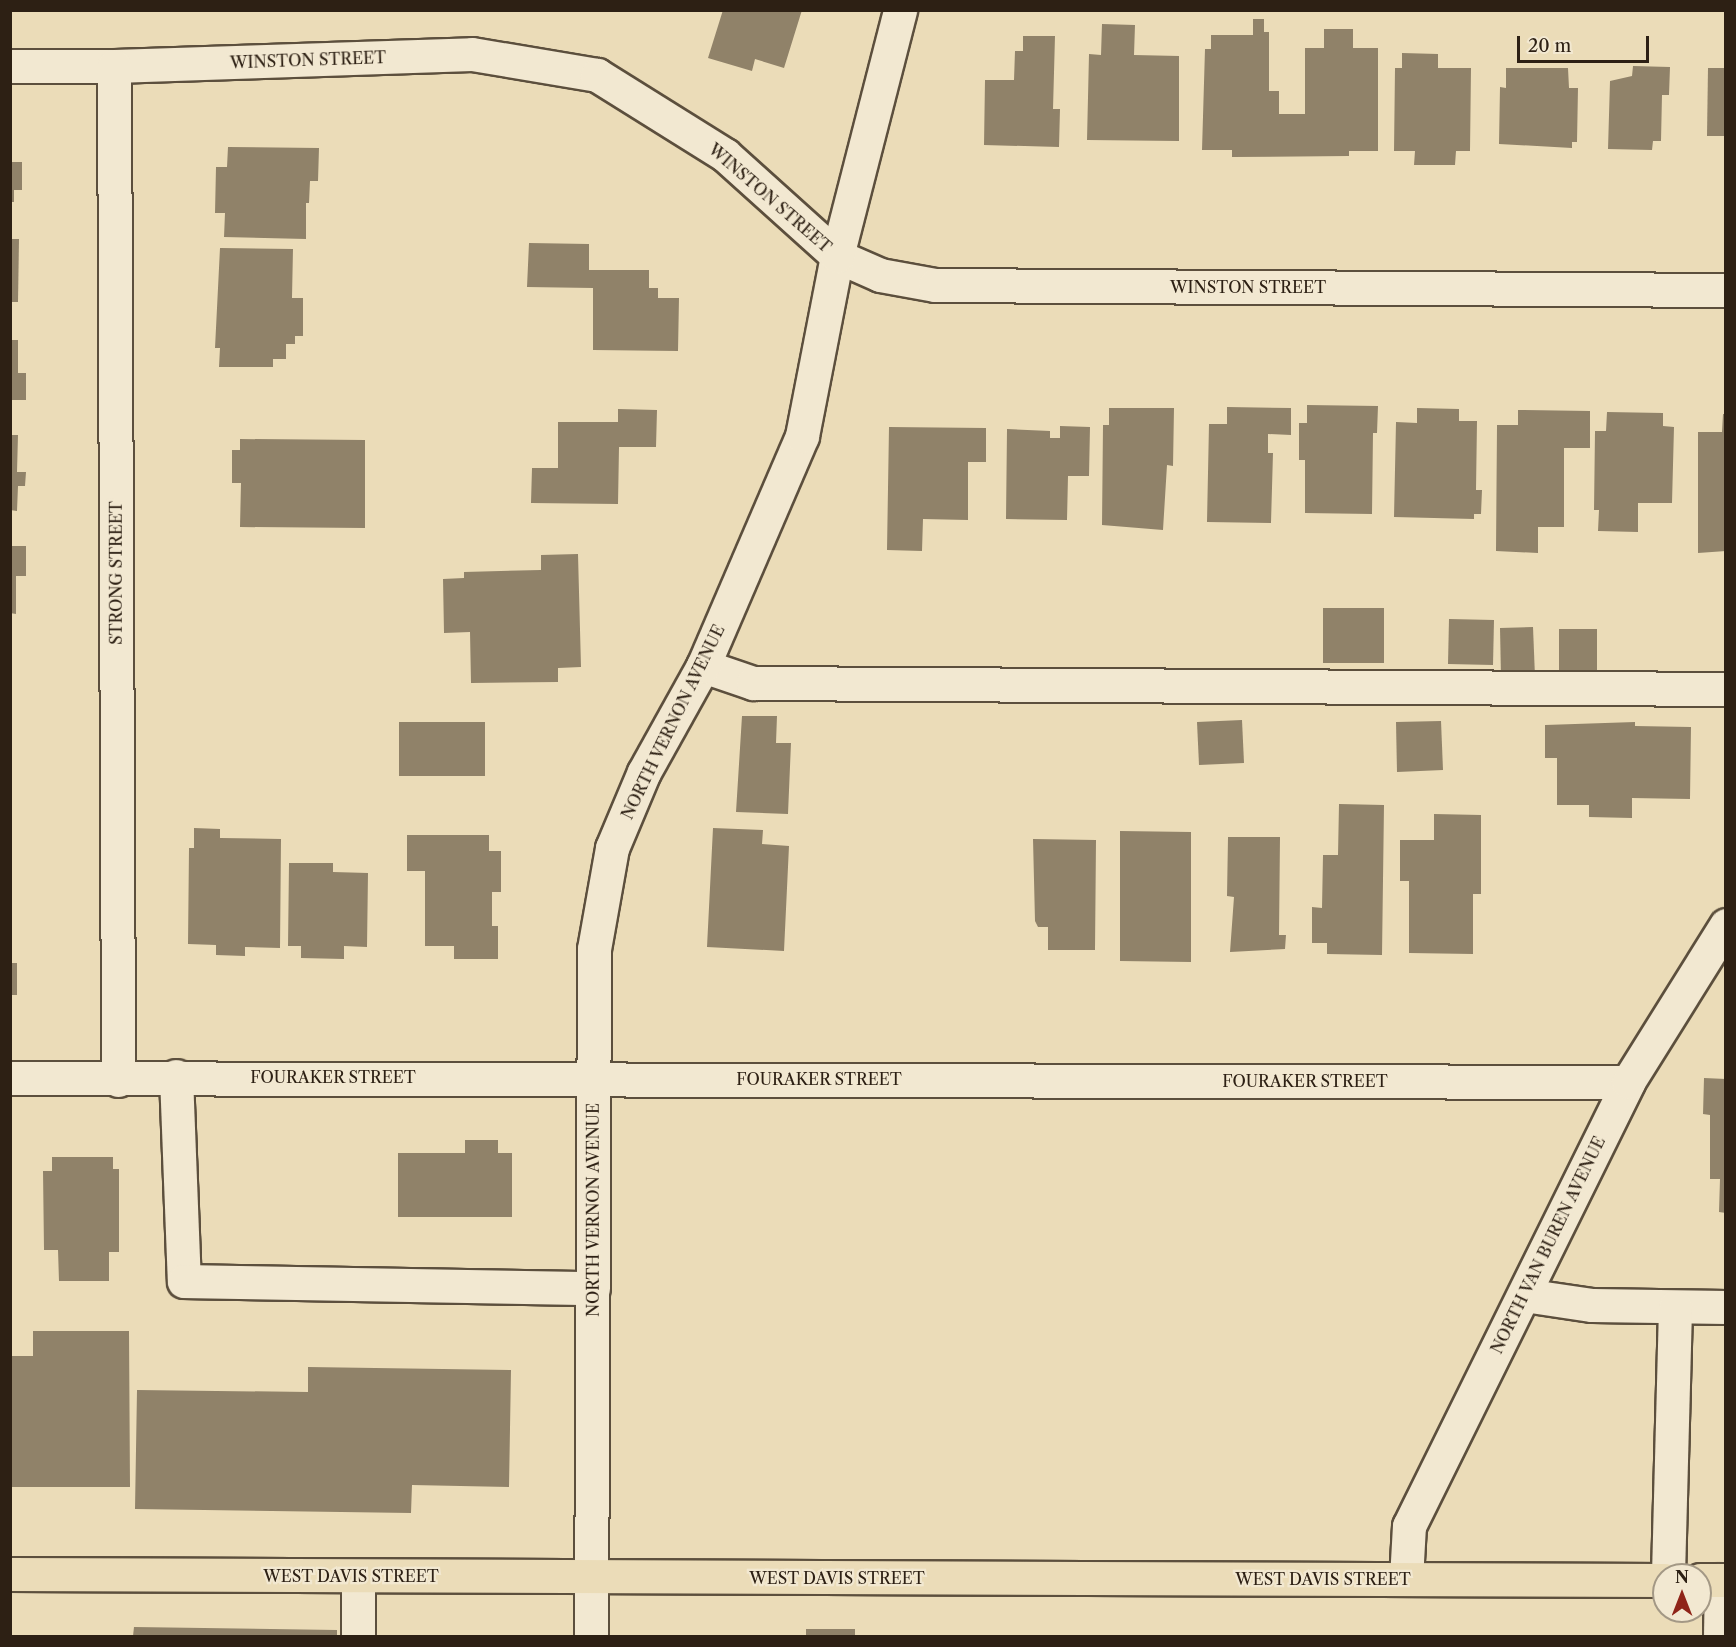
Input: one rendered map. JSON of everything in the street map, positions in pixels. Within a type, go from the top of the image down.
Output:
[{"type":"main road","name":"WEST DAVIS STREET","points":[[10,1574],[592,1578],[1652,1580]]},
{"type":"street","name":"NORTH VERNON AVENUE","points":[[591,1636],[594,949],[612,848],[644,772],[703,666],[802,436],[837,256],[900,10]]},
{"type":"street","name":"WINSTON STREET","points":[[10,66],[114,66],[472,54],[597,75],[725,155],[837,256],[880,276],[935,285],[1725,290]]},
{"type":"street","name":"STRONG STREET","points":[[114,66],[117,1080]]},
{"type":"street","points":[[703,666],[753,683],[1725,689]]},
{"type":"street","name":"NORTH VAN BUREN AVENUE","points":[[1406,1579],[1409,1526],[1628,1082],[1723,934]]},
{"type":"street","points":[[176,1077],[184,1281],[593,1288]]},
{"type":"street","name":"FOURAKER STREET","points":[[10,1078],[1628,1082]]},
{"type":"street","points":[[1524,1295],[1592,1305],[1725,1307]]},
{"type":"street","points":[[1668,1563],[1675,1307]]},
{"type":"street","points":[[358,1576],[358,1636]]},
{"type":"street","points":[[1715,1580],[1720,1636]]},
{"type":"building","points":[[723,10],[802,10],[784,68],[755,59],[752,71],[708,58]]},
{"type":"building","points":[[1253,19],[1264,19],[1264,32],[1269,32],[1269,91],[1279,91],[1279,114],[1305,114],[1305,48],[1324,48],[1324,29],[1353,29],[1353,48],[1378,48],[1378,151],[1349,151],[1349,156],[1232,157],[1232,150],[1202,150],[1205,49],[1211,49],[1211,35],[1253,35]]},
{"type":"building","points":[[1102,24],[1135,25],[1134,55],[1179,56],[1179,141],[1087,140],[1089,54],[1101,55]]},
{"type":"building","points":[[1023,36],[1055,36],[1053,109],[1060,109],[1059,147],[984,145],[985,80],[1014,80],[1015,51],[1023,51]]},
{"type":"building","points":[[1402,53],[1438,54],[1438,68],[1471,68],[1470,151],[1456,151],[1455,165],[1414,165],[1415,151],[1394,151],[1395,68],[1402,68]]},
{"type":"building","points":[[1633,66],[1670,67],[1669,95],[1662,95],[1661,141],[1653,141],[1652,150],[1608,149],[1610,81],[1632,76]]},
{"type":"building","points":[[1506,68],[1568,68],[1569,88],[1578,88],[1577,142],[1572,142],[1572,148],[1499,144],[1500,87],[1506,88]]},
{"type":"building","points":[[1708,68],[1726,68],[1726,136],[1707,136]]},
{"type":"building","points":[[228,147],[319,148],[318,181],[310,181],[309,203],[306,203],[306,239],[224,237],[225,213],[215,213],[216,167],[227,167]]},
{"type":"building","points":[[10,162],[22,162],[22,190],[14,190],[14,202],[10,202]]},
{"type":"building","points":[[10,239],[19,239],[18,302],[10,302]]},
{"type":"building","points":[[529,243],[589,244],[589,270],[649,270],[649,288],[658,288],[658,298],[679,298],[678,351],[593,350],[593,288],[527,287]]},
{"type":"building","points":[[220,248],[293,249],[292,298],[303,298],[303,336],[295,336],[295,344],[286,344],[286,359],[273,359],[273,367],[219,367],[220,348],[215,348]]},
{"type":"building","points":[[10,340],[18,340],[18,373],[26,373],[26,400],[10,400]]},
{"type":"building","points":[[1307,405],[1378,406],[1377,433],[1373,433],[1372,514],[1305,513],[1305,460],[1299,460],[1299,423],[1307,423]]},
{"type":"building","points":[[1227,407],[1291,408],[1291,435],[1268,434],[1268,453],[1273,453],[1271,523],[1207,522],[1209,424],[1227,424]]},
{"type":"building","points":[[1109,408],[1174,408],[1173,466],[1167,465],[1163,530],[1102,525],[1103,425],[1109,425]]},
{"type":"building","points":[[1417,408],[1459,409],[1459,421],[1477,421],[1476,490],[1482,490],[1481,514],[1474,514],[1474,519],[1394,517],[1396,422],[1417,423]]},
{"type":"building","points":[[618,409],[657,410],[656,447],[619,447],[618,504],[531,503],[532,468],[558,468],[558,422],[618,422]]},
{"type":"building","points":[[1518,410],[1590,411],[1590,448],[1564,448],[1564,527],[1538,527],[1538,553],[1496,551],[1497,425],[1518,425]]},
{"type":"building","points":[[1607,412],[1663,413],[1663,426],[1674,427],[1672,503],[1638,503],[1638,532],[1598,531],[1599,510],[1594,510],[1595,431],[1606,431]]},
{"type":"building","points":[[1723,414],[1726,414],[1726,551],[1698,553],[1698,432],[1722,432]]},
{"type":"building","points":[[1060,426],[1090,427],[1089,476],[1068,476],[1067,520],[1006,519],[1007,429],[1050,431],[1050,438],[1060,438]]},
{"type":"building","points":[[889,427],[986,428],[986,462],[968,462],[968,520],[923,519],[922,551],[887,550]]},
{"type":"building","points":[[10,435],[18,435],[17,472],[26,472],[25,486],[18,486],[17,511],[10,510]]},
{"type":"building","points":[[240,439],[365,440],[365,528],[240,527],[241,483],[232,483],[232,450],[240,450]]},
{"type":"building","points":[[10,546],[26,546],[26,576],[16,576],[16,614],[10,613]]},
{"type":"building","points":[[578,554],[581,667],[558,668],[558,682],[471,683],[470,632],[444,633],[443,579],[464,578],[464,572],[541,570],[541,555]]},
{"type":"building","points":[[1323,608],[1384,608],[1384,663],[1323,663]]},
{"type":"building","points":[[1449,619],[1494,620],[1493,665],[1448,664]]},
{"type":"building","points":[[1533,627],[1535,677],[1501,677],[1500,628]]},
{"type":"building","points":[[1559,629],[1597,629],[1597,674],[1559,674]]},
{"type":"building","points":[[742,716],[777,716],[776,743],[791,743],[788,814],[736,812]]},
{"type":"building","points":[[1242,720],[1244,763],[1199,765],[1197,722]]},
{"type":"building","points":[[1441,721],[1443,770],[1397,772],[1396,722]]},
{"type":"building","points":[[399,722],[485,722],[485,776],[399,776]]},
{"type":"building","points":[[1635,722],[1635,726],[1691,727],[1690,799],[1632,798],[1632,818],[1589,817],[1589,805],[1557,805],[1557,758],[1545,758],[1545,725]]},
{"type":"building","points":[[1339,804],[1384,805],[1382,955],[1327,954],[1327,943],[1312,943],[1312,907],[1322,908],[1323,855],[1338,855]]},
{"type":"building","points":[[1434,814],[1481,815],[1481,894],[1473,894],[1473,954],[1409,953],[1409,881],[1400,881],[1400,840],[1434,840]]},
{"type":"building","points":[[194,828],[220,829],[220,838],[281,839],[280,948],[245,947],[245,956],[216,955],[216,945],[188,944],[189,848],[194,848]]},
{"type":"building","points":[[713,828],[763,830],[762,844],[789,846],[784,951],[707,947]]},
{"type":"building","points":[[1120,831],[1191,832],[1191,962],[1120,961]]},
{"type":"building","points":[[407,835],[489,835],[489,851],[501,851],[501,892],[492,892],[492,926],[498,926],[498,959],[454,959],[454,946],[425,946],[425,871],[407,871]]},
{"type":"building","points":[[1228,837],[1280,837],[1279,935],[1286,935],[1285,949],[1230,952],[1234,897],[1227,896]]},
{"type":"building","points":[[1033,839],[1096,840],[1095,950],[1048,950],[1048,927],[1038,927],[1035,921]]},
{"type":"building","points":[[289,863],[333,863],[333,872],[368,873],[367,947],[344,946],[344,959],[301,958],[301,946],[288,946]]},
{"type":"building","points":[[10,963],[17,963],[17,995],[10,995]]},
{"type":"building","points":[[1704,1078],[1726,1079],[1726,1213],[1719,1212],[1720,1179],[1710,1179],[1710,1115],[1703,1114]]},
{"type":"building","points":[[465,1140],[498,1140],[498,1153],[512,1153],[512,1217],[398,1217],[398,1153],[465,1153]]},
{"type":"building","points":[[52,1157],[113,1157],[113,1169],[119,1169],[119,1252],[109,1252],[109,1281],[59,1281],[58,1250],[44,1250],[43,1171],[52,1171]]},
{"type":"building","points":[[33,1331],[129,1331],[130,1487],[10,1487],[10,1356],[33,1356]]},
{"type":"building","points":[[308,1367],[511,1370],[509,1487],[412,1485],[411,1513],[135,1509],[137,1390],[308,1392]]},
{"type":"building","points":[[134,1627],[337,1630],[337,1636],[133,1636]]},
{"type":"building","points":[[806,1629],[855,1629],[855,1636],[806,1636]]}]
